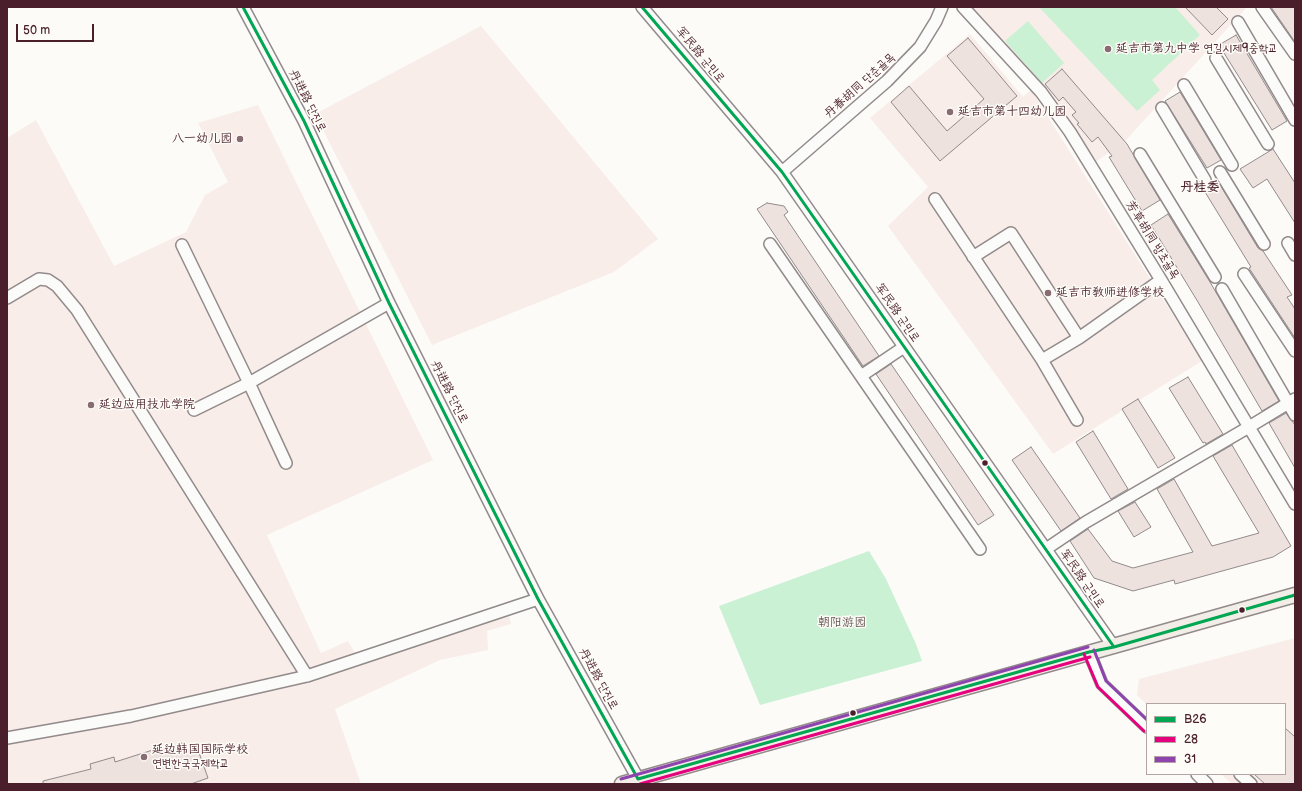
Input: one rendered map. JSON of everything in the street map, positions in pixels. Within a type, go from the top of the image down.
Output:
[{"type":"main road","points":[[622,784],[639,781],[1089,652],[1114,647],[1295,595]]},
{"type":"street","name":"丹进路 단진로","points":[[243,7],[304,121],[389,303],[538,599],[639,781]]},
{"type":"street","name":"军民路 군민로","points":[[642,7],[782,172],[1114,647]]},
{"type":"street","name":"丹春胡同 단춘골목","points":[[782,172],[893,76],[920,47],[936,21],[942,7]]},
{"type":"street","name":"芳草胡同 방초골목","points":[[963,7],[1041,92],[1070,132],[1161,280],[1295,504]]},
{"type":"street","points":[[1262,7],[1295,54]]},
{"type":"street","points":[[1238,22],[1295,120]]},
{"type":"street","points":[[1216,58],[1268,144]]},
{"type":"street","points":[[1184,85],[1232,165]]},
{"type":"street","points":[[1162,108],[1205,180]]},
{"type":"street","points":[[1140,154],[1215,276]]},
{"type":"street","points":[[1220,172],[1264,244]]},
{"type":"street","points":[[935,199],[1042,360],[1076,420]]},
{"type":"street","points":[[973,257],[1012,233],[1079,338]]},
{"type":"street","points":[[770,244],[980,549]]},
{"type":"street","points":[[1288,244],[1295,255]]},
{"type":"street","points":[[182,245],[250,383],[286,463]]},
{"type":"street","points":[[1244,274],[1295,352]]},
{"type":"street","points":[[7,298],[39,279],[48,280],[57,286],[72,304],[307,676]]},
{"type":"street","points":[[1042,360],[1079,338],[1161,280]]},
{"type":"street","points":[[1222,289],[1291,401],[1295,416]]},
{"type":"street","points":[[194,410],[250,383],[389,303]]},
{"type":"street","points":[[860,376],[904,347]]},
{"type":"street","points":[[1046,549],[1086,522],[1291,401]]},
{"type":"street","points":[[7,738],[131,716],[307,676],[538,599]]},
{"type":"street","points":[[1089,652],[1102,684],[1146,726]]},
{"type":"street","points":[[1198,775],[1207,784]]},
{"type":"street","points":[[1241,775],[1251,784]]},
{"type":"shaded area","name":"延吉市第九中学 연길시제9중학교","points":[[971,7],[1247,7],[1126,140],[1093,164],[1045,91]]},
{"type":"shaded area","points":[[481,26],[658,239],[614,272],[432,345],[315,114]]},
{"type":"shaded area","name":"延吉市教师进修学校","points":[[970,34],[1023,97],[1031,90],[1202,361],[1053,454],[888,226],[928,187],[870,118]]},
{"type":"shaded area","points":[[258,105],[433,460],[267,535],[321,653],[348,641],[355,653],[507,604],[511,624],[487,631],[488,650],[440,660],[335,709],[361,784],[7,784],[7,138],[36,120],[114,266],[186,232],[205,195],[228,182],[198,123]]},
{"type":"shaded area","points":[[1295,638],[1295,784],[1232,784],[1222,775],[1286,775],[1286,703],[1146,704],[1137,695],[1139,679]]},
{"type":"green space","points":[[1039,7],[1175,7],[1200,35],[1152,80],[1160,90],[1137,111]]},
{"type":"green space","points":[[1028,21],[1064,63],[1042,83],[1005,41]]},
{"type":"green space","name":"朝阳游园","points":[[869,551],[886,579],[916,644],[922,661],[760,705],[719,606]]},
{"type":"building","points":[[1185,7],[1216,7],[1228,19],[1212,35]]},
{"type":"building","points":[[1271,7],[1295,7],[1295,42]]},
{"type":"building","points":[[1236,35],[1287,121],[1272,130],[1219,45]]},
{"type":"building","points":[[968,38],[1017,96],[940,161],[891,102],[909,86],[947,131],[984,99],[947,56]]},
{"type":"building","points":[[1062,69],[1127,144],[1160,200],[1142,211],[1109,157],[1112,156],[1098,137],[1092,142],[1077,124],[1079,123],[1072,115],[1076,112],[1063,97],[1059,101],[1045,84]]},
{"type":"building","points":[[1180,92],[1221,160],[1207,168],[1165,101]]},
{"type":"building","points":[[1273,149],[1295,183],[1295,223],[1267,179],[1253,188],[1240,169]]},
{"type":"building","points":[[1219,183],[1258,248],[1263,251],[1292,295],[1287,297],[1295,309],[1295,338],[1249,268],[1251,267],[1205,192]]},
{"type":"building","points":[[767,203],[784,206],[788,212],[784,215],[879,356],[863,366],[757,209]]},
{"type":"building","points":[[1168,214],[1210,282],[1279,401],[1262,411],[1151,225]]},
{"type":"building","points":[[891,364],[994,515],[978,525],[876,374]]},
{"type":"building","points":[[1188,377],[1223,434],[1206,444],[1205,442],[1203,443],[1169,388]]},
{"type":"building","points":[[1138,399],[1175,458],[1158,468],[1122,409]]},
{"type":"building","points":[[1286,413],[1295,425],[1295,468],[1269,423]]},
{"type":"building","points":[[1093,431],[1128,489],[1111,499],[1076,442]]},
{"type":"building","points":[[1232,445],[1291,546],[1273,557],[1175,584],[1174,580],[1133,591],[1094,578],[1070,541],[1088,529],[1112,561],[1133,568],[1193,552],[1157,489],[1174,479],[1212,546],[1259,533],[1213,456]]},
{"type":"building","points":[[1031,447],[1080,518],[1061,531],[1012,460]]},
{"type":"building","points":[[1135,502],[1151,527],[1134,537],[1118,511]]},
{"type":"building","points":[[1286,729],[1295,737],[1295,784],[1265,784],[1255,775],[1286,775]]},
{"type":"building","name":"延边韩国国际学校 연변한국국제학교","points":[[182,743],[185,751],[197,747],[208,778],[191,784],[43,784],[43,781],[91,769],[90,764],[114,757],[115,762],[156,749],[157,752]]},
{"type":"transit line","name":"B26","points":[[243,7],[304,121],[389,303],[538,599],[638,779]]},
{"type":"transit line","name":"B26","points":[[642,7],[782,172],[1114,647]]},
{"type":"transit line","name":"B26","points":[[638,779],[1089,652],[1114,647],[1295,595]]},
{"type":"transit line","name":"31","points":[[621,779],[1088,647]]},
{"type":"transit line","name":"31","points":[[1094,650],[1106,681],[1146,719]]},
{"type":"transit line","name":"28","points":[[1084,654],[1098,687],[1144,731]]},
{"type":"transit line","name":"28","points":[[640,784],[1090,657]]},
{"type":"place","name":"延吉市第九中学 연길시제9중학교","points":[[1108,49]]},
{"type":"place","name":"延吉市第十四幼儿园","points":[[950,112]]},
{"type":"place","name":"八一幼儿园","points":[[240,139]]},
{"type":"place","name":"延吉市教师进修学校","points":[[1048,293]]},
{"type":"place","name":"延边应用技术学院","points":[[91,405]]},
{"type":"place","name":"延边韩国国际学校 연변한국국제학교","points":[[144,757]]},
{"type":"district","name":"丹桂委","points":[[1200,188]]}]
